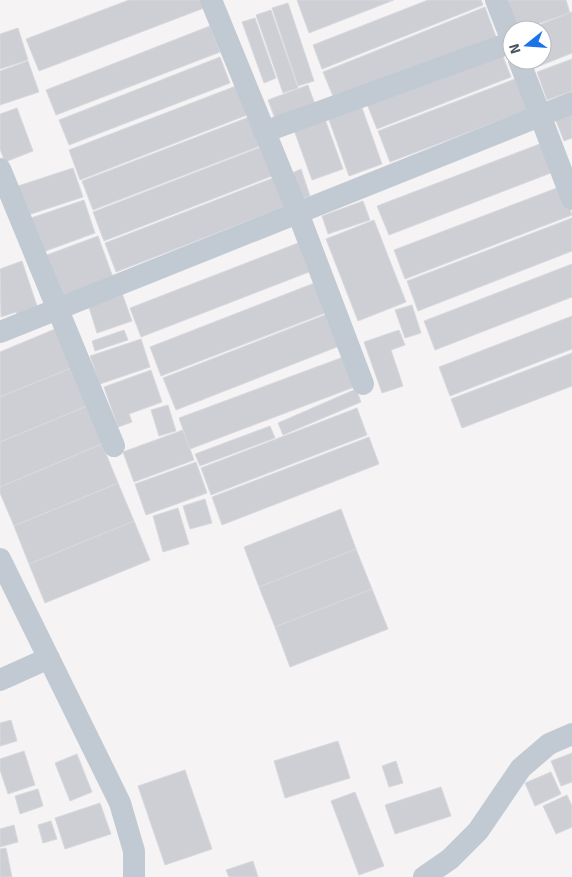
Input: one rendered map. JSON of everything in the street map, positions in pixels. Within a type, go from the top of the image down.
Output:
[{"type":"street","points":[[211,0],[298,213],[364,384]]},
{"type":"street","points":[[496,0],[504,20]]},
{"type":"street","points":[[264,132],[502,46]]},
{"type":"street","points":[[523,70],[572,199]]},
{"type":"street","points":[[0,332],[572,103]]},
{"type":"street","points":[[0,169],[114,446]]},
{"type":"street","points":[[0,559],[120,803],[134,851],[134,877]]},
{"type":"street","points":[[0,680],[49,658]]},
{"type":"street","points":[[424,877],[450,859],[478,831],[521,768],[549,744],[572,734]]},
{"type":"building","points":[[129,0],[201,0],[204,8],[39,71],[26,39]]},
{"type":"building","points":[[297,0],[394,0],[309,33]]},
{"type":"building","points":[[428,0],[481,0],[483,5],[322,69],[313,45]]},
{"type":"building","points":[[505,0],[566,0],[570,13],[549,20],[514,20]]},
{"type":"building","points":[[288,3],[314,81],[298,86],[272,8]]},
{"type":"building","points":[[485,7],[496,37],[335,101],[323,72]]},
{"type":"building","points":[[271,10],[298,88],[283,93],[256,15]]},
{"type":"building","points":[[572,12],[572,53],[552,61],[552,20]]},
{"type":"building","points":[[255,18],[276,78],[264,83],[242,22]]},
{"type":"building","points":[[210,26],[220,52],[56,115],[46,90]]},
{"type":"building","points":[[18,28],[28,60],[0,69],[0,34]]},
{"type":"building","points":[[501,51],[502,70],[508,70],[511,77],[377,129],[367,104]]},
{"type":"building","points":[[220,57],[230,83],[69,145],[59,120]]},
{"type":"building","points":[[572,59],[572,91],[547,100],[537,72],[552,70],[552,66]]},
{"type":"building","points":[[28,61],[39,92],[0,105],[0,71]]},
{"type":"building","points":[[515,79],[527,110],[390,162],[378,131]]},
{"type":"building","points":[[308,85],[317,110],[277,124],[268,100]]},
{"type":"building","points":[[236,86],[247,115],[80,180],[69,150]]},
{"type":"building","points":[[361,105],[382,164],[349,176],[328,117]]},
{"type":"building","points":[[17,108],[33,151],[5,162],[0,149],[0,114]]},
{"type":"building","points":[[572,112],[572,138],[564,141],[555,118]]},
{"type":"building","points":[[249,117],[260,146],[93,210],[82,181]]},
{"type":"building","points":[[325,119],[343,169],[312,180],[294,130]]},
{"type":"building","points":[[545,142],[556,171],[389,235],[377,206]]},
{"type":"building","points":[[261,147],[272,176],[104,241],[93,212]]},
{"type":"building","points":[[73,168],[83,197],[28,215],[18,186]]},
{"type":"building","points":[[301,169],[310,196],[299,200],[290,174]]},
{"type":"building","points":[[273,178],[284,207],[116,272],[105,243]]},
{"type":"building","points":[[562,186],[572,215],[405,279],[394,250]]},
{"type":"building","points":[[84,200],[95,233],[43,252],[31,218]]},
{"type":"building","points":[[363,201],[370,220],[328,234],[322,216]]},
{"type":"building","points":[[572,218],[572,251],[418,311],[407,281]]},
{"type":"building","points":[[374,220],[406,302],[358,321],[326,239]]},
{"type":"building","points":[[98,236],[114,280],[61,300],[44,256]]},
{"type":"building","points":[[298,243],[309,272],[141,337],[130,308]]},
{"type":"building","points":[[22,261],[38,309],[17,316],[16,312],[1,317],[0,269]]},
{"type":"building","points":[[572,264],[572,297],[435,350],[424,321]]},
{"type":"building","points":[[317,282],[328,312],[161,376],[150,347]]},
{"type":"building","points":[[122,293],[132,321],[97,333],[88,304]]},
{"type":"building","points":[[412,305],[421,333],[405,338],[395,310]]},
{"type":"building","points":[[330,313],[342,345],[176,410],[163,378]]},
{"type":"building","points":[[572,316],[572,349],[450,396],[439,367]]},
{"type":"building","points":[[55,329],[71,368],[0,397],[0,352]]},
{"type":"building","points":[[124,330],[128,340],[95,351],[92,341]]},
{"type":"building","points":[[399,330],[405,345],[391,350],[403,386],[382,393],[364,342]]},
{"type":"building","points":[[141,339],[150,367],[100,384],[90,356]]},
{"type":"building","points":[[572,353],[572,386],[462,428],[451,399]]},
{"type":"building","points":[[346,356],[357,386],[190,449],[179,418]]},
{"type":"building","points":[[71,368],[87,406],[0,442],[0,397]]},
{"type":"building","points":[[151,370],[162,402],[129,414],[132,422],[118,427],[104,387]]},
{"type":"building","points":[[356,389],[361,402],[283,435],[278,423]]},
{"type":"building","points":[[168,405],[176,431],[159,436],[151,410]]},
{"type":"building","points":[[87,406],[102,444],[0,487],[0,442]]},
{"type":"building","points":[[357,408],[367,435],[211,495],[201,468]]},
{"type":"building","points":[[270,426],[275,438],[200,466],[195,454]]},
{"type":"building","points":[[183,430],[194,460],[134,482],[123,452]]},
{"type":"building","points":[[369,437],[379,464],[222,525],[212,497]]},
{"type":"building","points":[[102,444],[118,483],[14,526],[0,493],[0,487]]},
{"type":"building","points":[[196,462],[207,493],[146,515],[135,484]]},
{"type":"building","points":[[118,483],[134,521],[29,564],[14,526]]},
{"type":"building","points":[[205,499],[212,523],[190,529],[183,506]]},
{"type":"building","points":[[178,508],[189,544],[163,552],[153,516]]},
{"type":"building","points":[[341,509],[356,549],[259,587],[244,547]]},
{"type":"building","points":[[134,521],[150,560],[45,603],[29,564]]},
{"type":"building","points":[[356,549],[372,589],[275,627],[259,587]]},
{"type":"building","points":[[372,589],[388,629],[290,667],[275,627]]},
{"type":"building","points":[[11,720],[17,741],[0,746],[0,723]]},
{"type":"building","points":[[338,741],[350,778],[285,798],[274,761]]},
{"type":"building","points":[[24,751],[35,785],[8,794],[0,770],[0,759]]},
{"type":"building","points":[[572,753],[572,782],[561,786],[551,761]]},
{"type":"building","points":[[77,754],[92,792],[70,801],[55,763]]},
{"type":"building","points":[[396,761],[403,783],[389,787],[382,766]]},
{"type":"building","points":[[185,770],[212,849],[165,865],[138,786]]},
{"type":"building","points":[[551,772],[561,794],[535,806],[525,783]]},
{"type":"building","points":[[441,787],[451,816],[395,834],[385,805]]},
{"type":"building","points":[[38,789],[43,806],[20,814],[15,796]]},
{"type":"building","points":[[355,792],[384,866],[359,875],[331,801]]},
{"type":"building","points":[[567,795],[572,806],[572,827],[556,834],[543,806]]},
{"type":"building","points":[[100,803],[111,834],[65,849],[55,818]]},
{"type":"building","points":[[51,821],[57,839],[43,843],[38,825]]},
{"type":"building","points":[[14,825],[18,842],[0,847],[0,829]]},
{"type":"building","points":[[6,848],[12,877],[0,877],[0,849]]},
{"type":"building","points":[[253,861],[258,877],[229,877],[226,870]]}]
